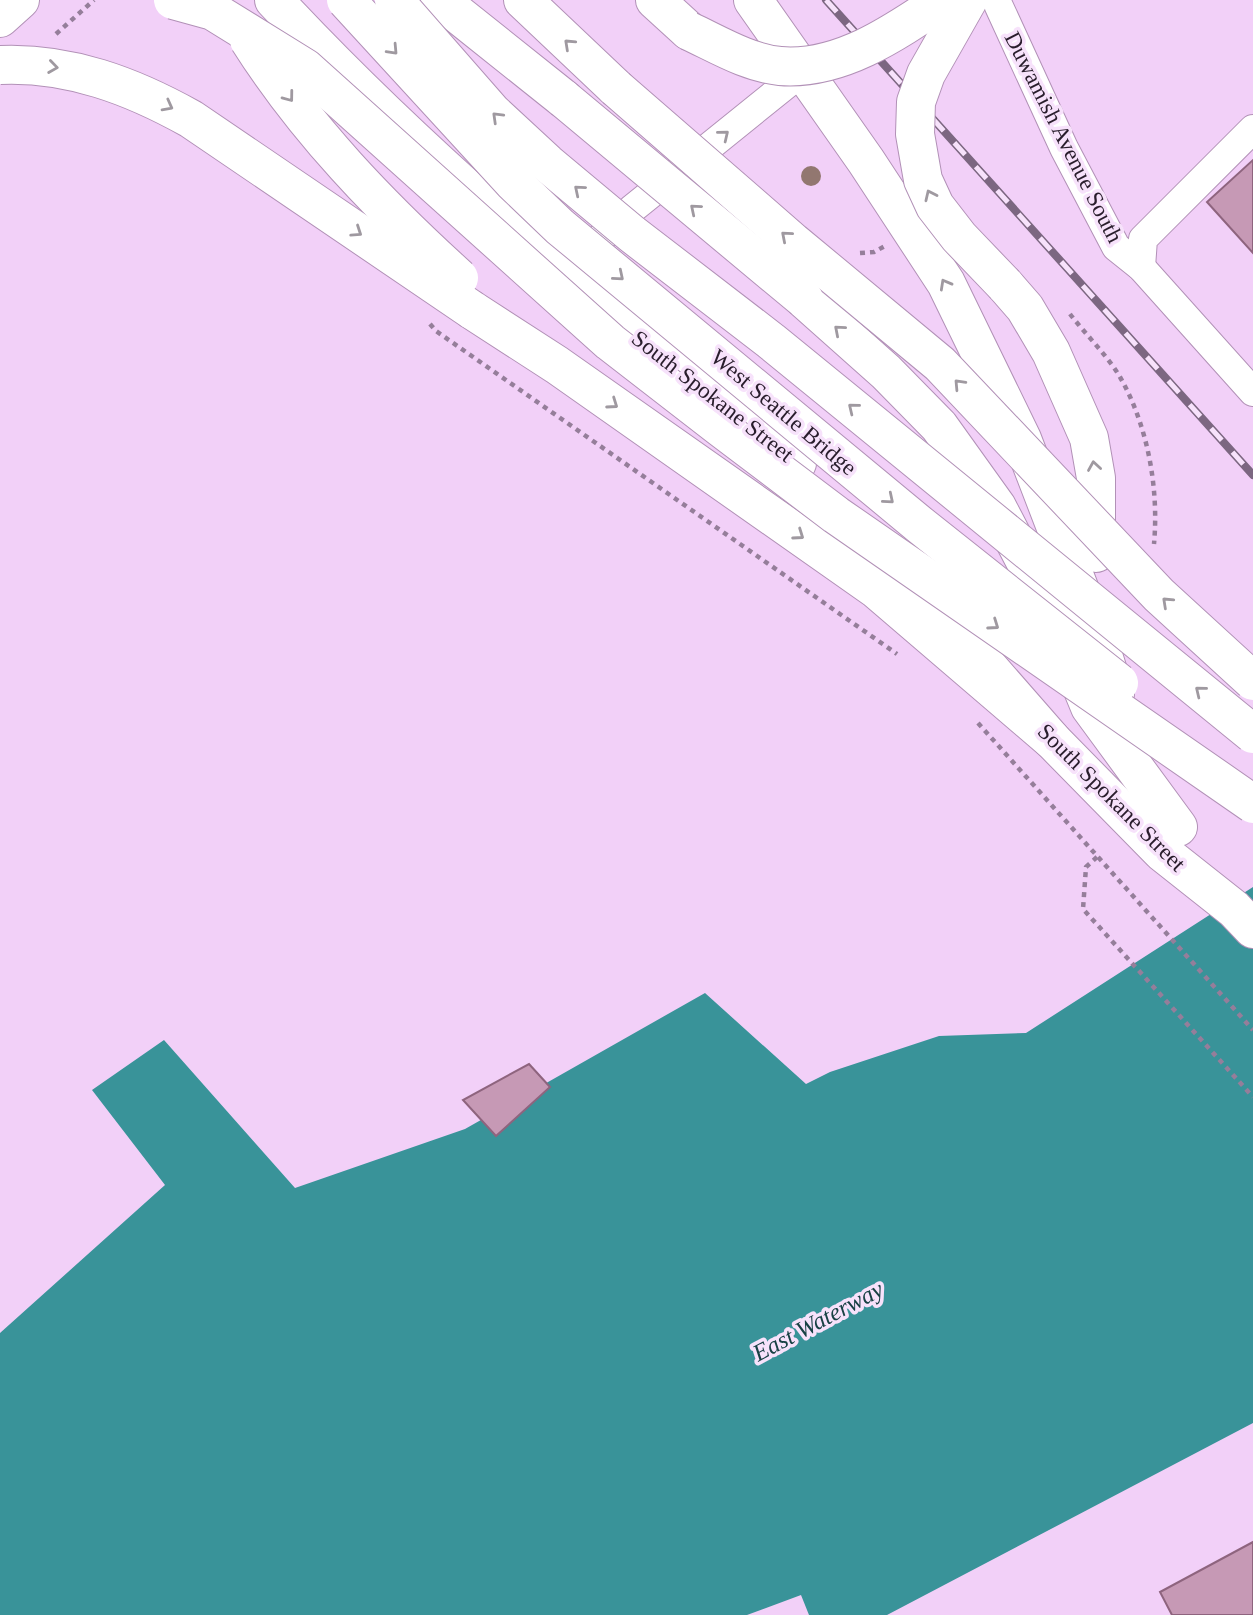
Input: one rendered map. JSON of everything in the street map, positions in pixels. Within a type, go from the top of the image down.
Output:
[{"type":"main road","points":[[0,18],[20,0]]},
{"type":"main road","points":[[173,0],[213,11],[305,68],[610,342],[836,515],[1253,804]]},
{"type":"main road","points":[[224,0],[265,66],[314,130],[476,304]]},
{"type":"main road","name":"South Spokane Street","points":[[274,0],[334,65],[412,138],[633,333],[800,465],[936,606],[1052,740],[1162,852],[1244,919]]},
{"type":"main road","name":"West Seattle Bridge","points":[[346,0],[513,182],[560,227],[920,525],[1253,790]]},
{"type":"main road","name":"West Seattle Bridge","points":[[394,0],[492,112],[547,163],[1253,734]]},
{"type":"main road","points":[[440,0],[564,99],[804,299],[886,372],[939,426],[997,507],[1048,605],[1090,707],[1178,827]]},
{"type":"main road","points":[[473,0],[564,99]]},
{"type":"main road","points":[[523,0],[647,115],[793,242],[940,364],[1159,595],[1253,681]]},
{"type":"main road","points":[[655,0],[689,30],[738,54],[780,66],[829,62],[881,39],[943,0]]},
{"type":"main road","name":"South Spokane Street","points":[[753,0],[866,161],[946,284],[1022,439],[1096,632],[1129,739],[1178,827],[1244,919]]},
{"type":"main road","points":[[968,0],[926,74],[916,102],[915,134],[923,180],[935,206],[959,237],[1025,309],[1051,352],[1089,438],[1096,478],[1096,632]]},
{"type":"main road","points":[[0,65],[54,66],[105,80],[149,95],[191,119],[476,304],[557,365],[877,590],[1052,740]]},
{"type":"street","name":"Duwamish Avenue South","points":[[996,0],[1064,148],[1116,247],[1141,267],[1253,392]]},
{"type":"street","points":[[564,272],[632,209],[803,71]]},
{"type":"street","points":[[1141,267],[1143,239],[1253,129]]},
{"type":"path","points":[[1253,1030],[1097,857],[1086,867],[1083,909],[1253,1097]]},
{"type":"water","name":"East Waterway","points":[[1253,887],[1253,1423],[887,1615],[0,1615],[0,1333],[165,1185],[92,1090],[164,1040],[295,1188],[465,1129],[705,993],[806,1084],[830,1072],[939,1036],[1026,1033]]},
{"type":"pier","points":[[801,1595],[809,1615],[747,1615]]},
{"type":"building","points":[[1253,160],[1253,253],[1207,202]]},
{"type":"building","points":[[529,1064],[550,1087],[496,1136],[463,1100]]},
{"type":"building","points":[[1253,1542],[1253,1615],[1172,1615],[1160,1592]]},
{"type":"railway","points":[[826,0],[1253,475]]}]
